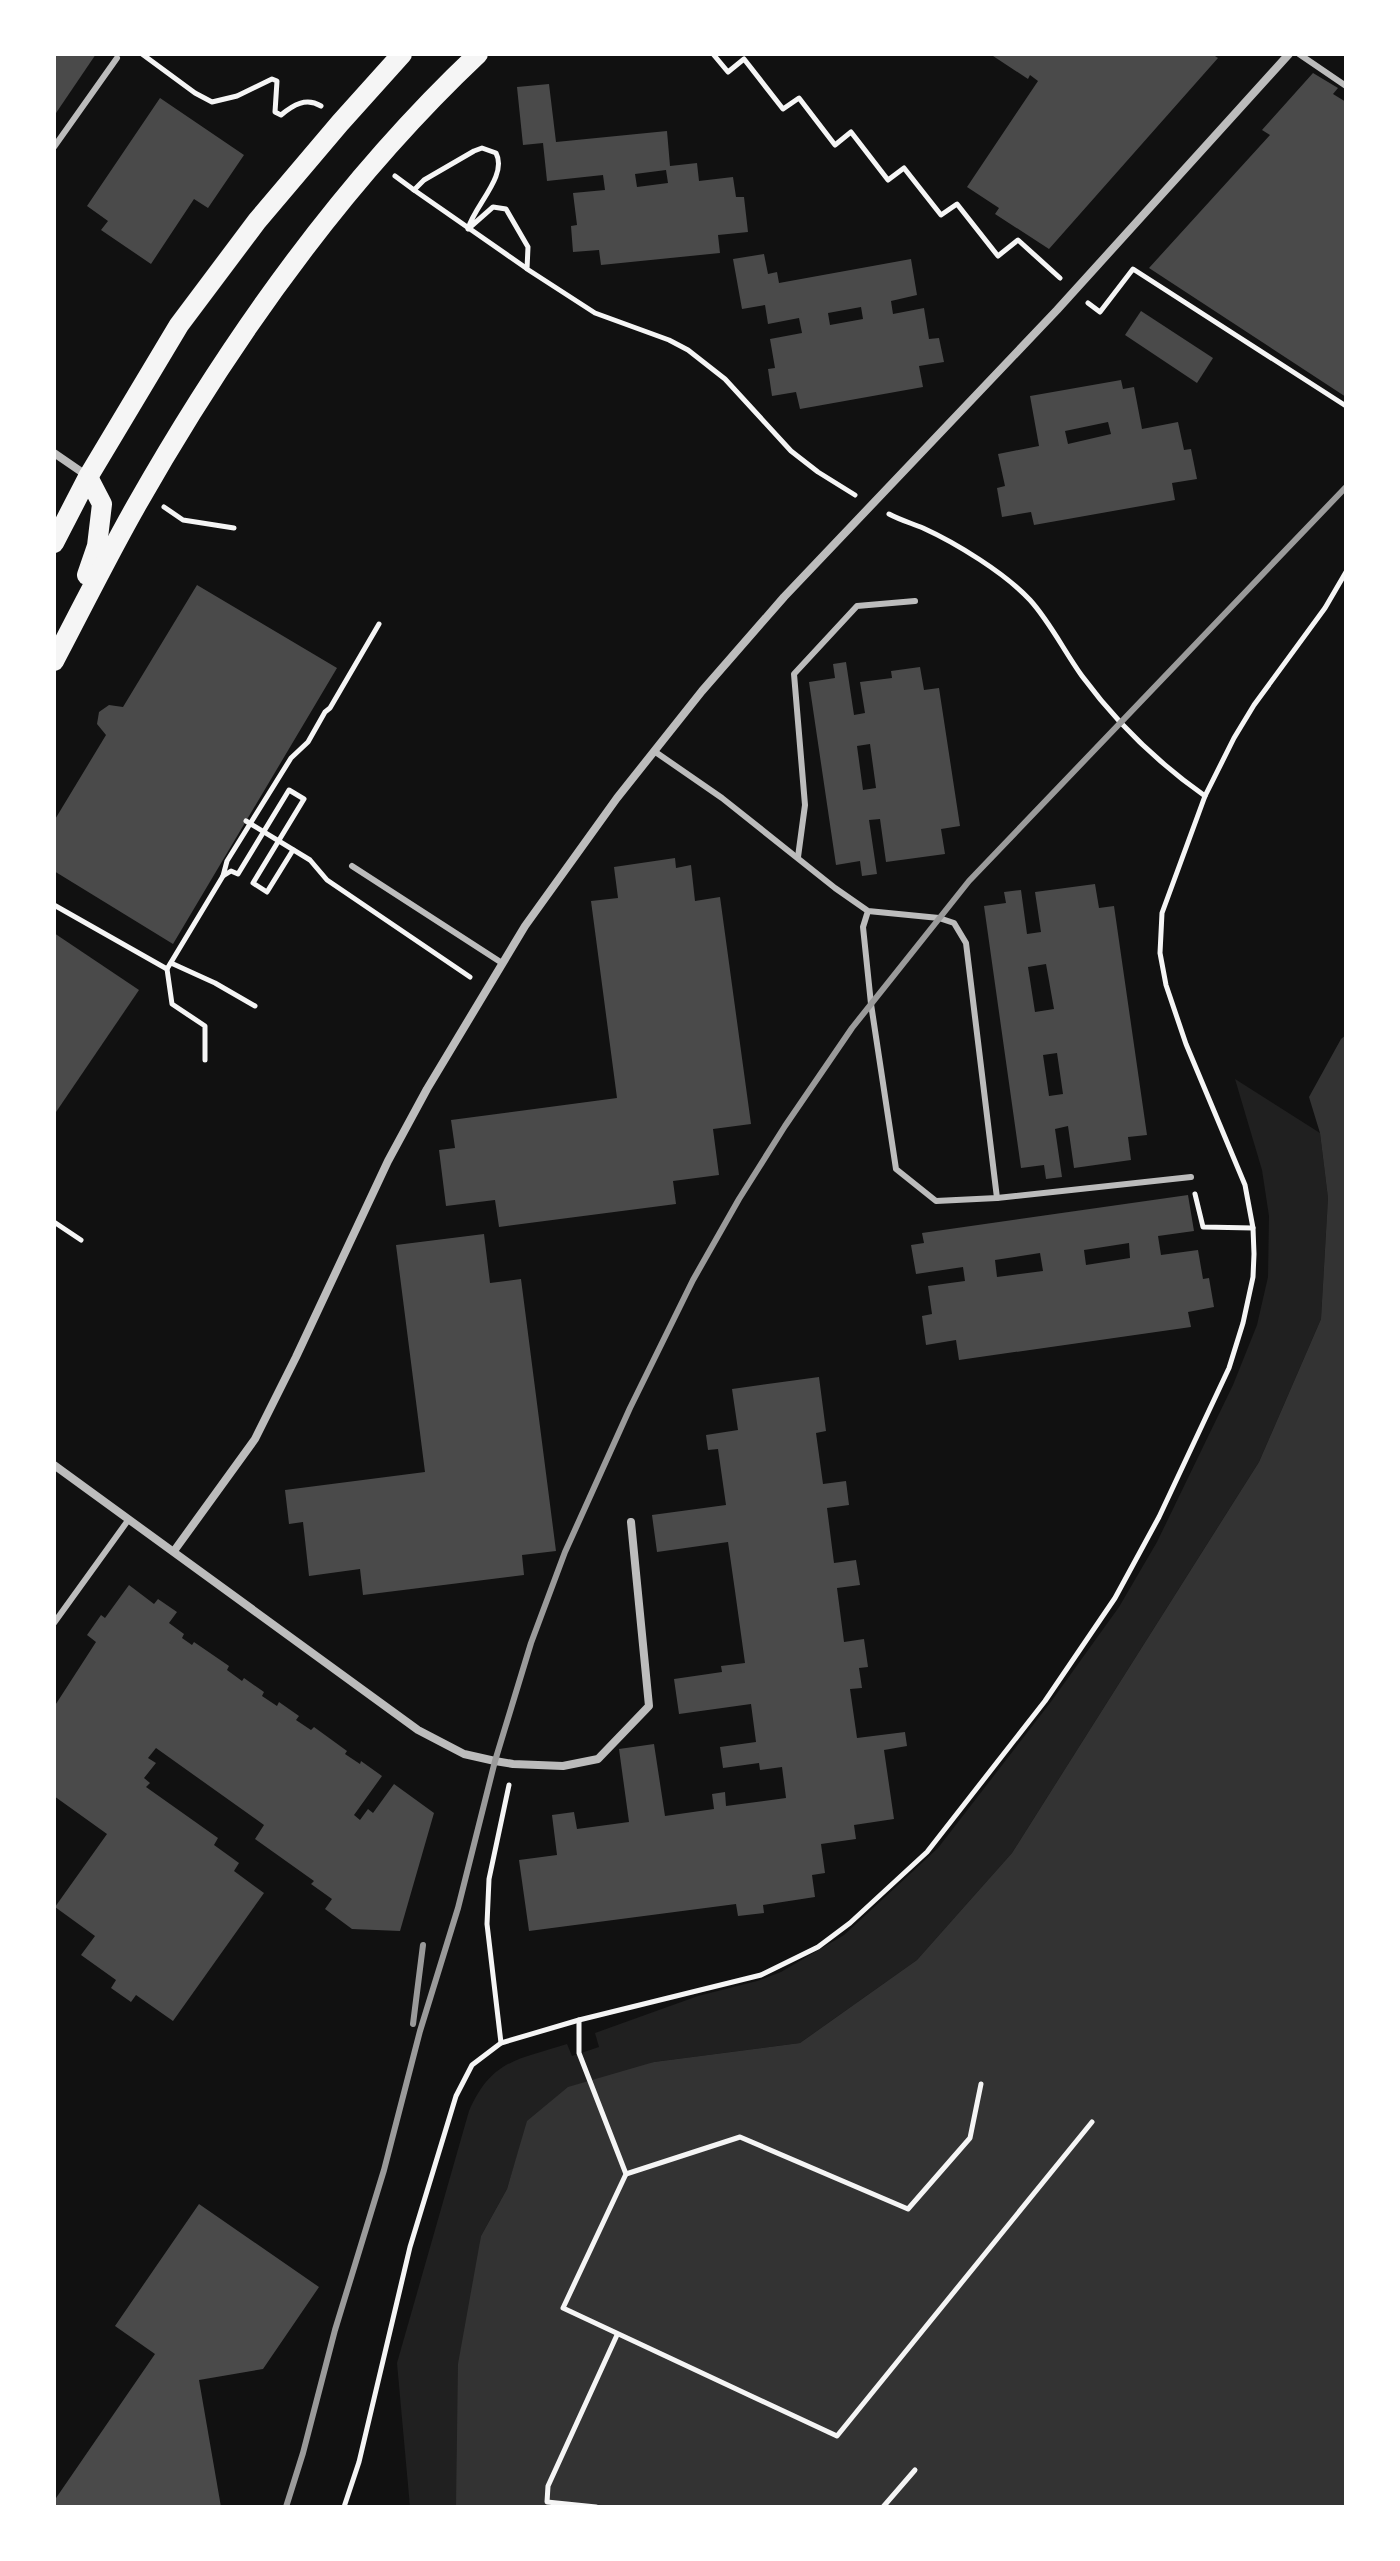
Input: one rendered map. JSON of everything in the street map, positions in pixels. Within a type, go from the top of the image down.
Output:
[{"type":"main road","points":[[54,543],[88,477],[179,325],[257,221],[402,54]]},
{"type":"main road","points":[[59,652],[136,505],[225,360],[303,249],[375,161],[478,54]]},
{"type":"main road","points":[[59,652],[97,546],[102,504],[88,477]]},
{"type":"street","points":[[174,1551],[255,1439],[388,1161],[427,1089],[502,963],[567,866],[702,691],[784,597],[1074,291],[1289,54]]},
{"type":"street","points":[[54,453],[88,477]]},
{"type":"street","points":[[54,1465],[343,1677],[429,1736],[464,1754],[513,1764],[563,1766],[598,1759],[649,1706],[631,1522]]},
{"type":"lane","points":[[1299,54],[1346,86]]},
{"type":"lane","points":[[54,147],[117,58]]},
{"type":"lane","points":[[798,857],[805,805],[794,674],[857,606],[915,601]]},
{"type":"lane","points":[[654,751],[722,798],[868,911],[939,918],[954,923],[966,943],[997,1198]]},
{"type":"lane","points":[[352,866],[502,963]]},
{"type":"lane","points":[[868,911],[863,927],[871,1004],[896,1169],[936,1201],[997,1198],[1191,1177]]},
{"type":"lane","points":[[54,1623],[129,1518]]},
{"type":"path","points":[[142,54],[212,102],[237,96],[272,79],[277,81],[275,112],[281,115],[293,105],[313,101],[340,123]]},
{"type":"path","points":[[713,54],[728,72],[744,59],[783,109],[799,98],[835,145],[851,132],[888,180],[904,168],[941,215],[957,204],[998,256],[1018,240],[1100,312],[1133,269],[1346,406]]},
{"type":"path","points":[[414,190],[424,180],[474,151],[482,148],[496,153],[499,167],[496,177],[471,217],[468,229]]},
{"type":"path","points":[[375,161],[468,229],[595,313],[688,350],[725,379],[791,451],[849,492]]},
{"type":"path","points":[[468,229],[487,210],[493,207],[506,209],[528,247],[527,269]]},
{"type":"path","points":[[171,512],[183,520],[234,528]]},
{"type":"path","points":[[898,519],[966,552],[1029,599],[1083,677],[1121,722],[1170,771],[1205,796]]},
{"type":"path","points":[[344,2507],[359,2462],[410,2247],[456,2096],[472,2065],[501,2043],[579,2020],[761,1975],[818,1947],[850,1923],[927,1852],[1045,1701],[1115,1598],[1159,1517],[1229,1368],[1253,1277],[1253,1228],[1245,1185],[1173,1011],[1160,953],[1162,913],[1205,796],[1240,727],[1325,608],[1346,572]]},
{"type":"path","points":[[205,1060],[205,1026],[172,1004],[169,966],[223,876],[227,861],[248,822],[291,758],[308,742],[379,624]]},
{"type":"path","points":[[223,876],[231,871],[238,874],[289,790],[304,799],[253,883],[267,892],[293,850]]},
{"type":"path","points":[[248,822],[310,860],[327,880],[487,989]]},
{"type":"path","points":[[54,905],[169,966],[215,983],[255,1006]]},
{"type":"path","points":[[1191,1177],[1203,1227],[1253,1228]]},
{"type":"path","points":[[54,1222],[81,1240]]},
{"type":"path","points":[[501,2043],[487,1924],[489,1879],[513,1764]]},
{"type":"path","points":[[579,2020],[579,2053],[626,2174],[563,2308],[837,2436],[1092,2122]]},
{"type":"path","points":[[626,2174],[740,2137],[908,2209],[970,2138],[981,2084]]},
{"type":"path","points":[[596,2507],[547,2502],[548,2486],[617,2335]]},
{"type":"path","points":[[883,2507],[915,2470]]},
{"type":"shaded area","points":[[1346,1035],[1346,2507],[456,2507],[458,2364],[481,2236],[507,2189],[527,2121],[568,2087],[654,2062],[800,2043],[917,1960],[1012,1853],[1259,1462],[1321,1319],[1328,1198],[1320,1133],[1309,1097]]},
{"type":"shaded area","points":[[1235,1079],[1320,1133],[1328,1198],[1321,1319],[1259,1462],[1012,1853],[917,1960],[800,2043],[654,2062],[528,2121],[507,2189],[481,2236],[456,2507],[410,2507],[397,2363],[469,2111],[487,2081],[508,2064],[534,2054],[567,2044],[572,2056],[599,2047],[595,2033],[698,1996],[781,1972],[844,1935],[938,1848],[1050,1703],[1119,1607],[1157,1542],[1233,1385],[1257,1325],[1268,1277],[1269,1216],[1262,1170]]},
{"type":"building","points":[[54,54],[96,54],[54,116]]},
{"type":"building","points":[[990,54],[1212,54],[1218,58],[1049,249],[995,214],[999,208],[967,187],[1038,81],[1030,75],[1028,79]]},
{"type":"building","points":[[1313,73],[1338,88],[1333,94],[1346,102],[1346,397],[1149,268],[1270,135],[1262,130]]},
{"type":"building","points":[[549,84],[556,142],[667,131],[670,166],[697,163],[699,181],[733,177],[736,197],[744,197],[748,232],[718,235],[720,253],[601,265],[599,250],[573,252],[571,226],[577,225],[573,193],[605,190],[603,175],[547,181],[543,143],[523,145],[517,87]],"holes":[[[666,170],[668,183],[637,187],[635,174]]]},
{"type":"building","points":[[160,98],[244,155],[208,208],[194,199],[151,264],[101,230],[108,221],[87,206]]},
{"type":"building","points":[[764,254],[768,274],[777,272],[779,283],[911,259],[917,295],[891,301],[893,314],[924,308],[929,339],[939,338],[944,362],[919,366],[923,387],[800,409],[796,392],[772,396],[768,369],[775,368],[770,339],[802,333],[799,318],[768,324],[765,305],[742,309],[733,259]],"holes":[[[861,307],[863,319],[830,325],[828,313]]]},
{"type":"building","points":[[1141,311],[1213,358],[1197,383],[1125,335]]},
{"type":"building","points":[[1121,380],[1123,389],[1134,387],[1142,429],[1178,422],[1184,450],[1191,449],[1197,479],[1172,483],[1175,500],[1034,525],[1031,512],[1002,517],[997,488],[1005,486],[998,454],[1039,446],[1030,396]],"holes":[[[1108,422],[1111,434],[1068,444],[1065,431]]]},
{"type":"building","points":[[197,585],[337,668],[173,944],[54,871],[54,821],[106,735],[97,724],[99,712],[109,705],[123,707]]},
{"type":"building","points":[[846,662],[854,715],[865,713],[860,682],[892,678],[891,671],[920,667],[924,690],[939,688],[960,826],[941,829],[945,854],[886,862],[880,819],[869,820],[877,874],[862,876],[860,861],[836,865],[809,682],[835,678],[833,664]],"holes":[[[870,744],[876,788],[863,790],[857,746]]]},
{"type":"building","points":[[675,858],[676,868],[691,865],[695,901],[720,897],[751,1124],[713,1129],[719,1175],[673,1181],[676,1204],[499,1227],[495,1200],[446,1206],[439,1150],[455,1148],[451,1120],[617,1098],[591,901],[618,898],[614,867]]},
{"type":"building","points":[[1095,884],[1099,908],[1114,906],[1147,1135],[1128,1137],[1131,1160],[1074,1168],[1068,1126],[1055,1129],[1062,1177],[1046,1179],[1044,1165],[1021,1168],[984,906],[1006,903],[1004,892],[1021,890],[1027,934],[1041,932],[1035,892]],"holes":[[[1046,964],[1054,1009],[1035,1012],[1028,967]],[[1057,1053],[1063,1094],[1049,1096],[1043,1055]]]},
{"type":"building","points":[[54,933],[139,990],[54,1115]]},
{"type":"building","points":[[1188,1195],[1194,1231],[1158,1236],[1161,1255],[1198,1250],[1203,1279],[1209,1278],[1214,1307],[1188,1312],[1191,1327],[959,1360],[956,1340],[926,1345],[922,1316],[932,1314],[928,1286],[965,1281],[963,1267],[916,1274],[911,1245],[924,1243],[922,1233]],"holes":[[[1129,1243],[1130,1258],[1086,1265],[1084,1250]],[[1040,1253],[1043,1271],[997,1277],[995,1260]]]},
{"type":"building","points":[[484,1234],[490,1283],[521,1279],[556,1551],[522,1555],[524,1575],[363,1595],[360,1569],[309,1576],[303,1522],[289,1524],[285,1490],[425,1472],[396,1245]]},
{"type":"building","points":[[819,1377],[826,1431],[816,1433],[823,1484],[846,1481],[849,1505],[827,1508],[834,1563],[856,1560],[860,1585],[837,1588],[844,1642],[864,1639],[868,1667],[859,1668],[862,1688],[850,1689],[857,1738],[905,1732],[907,1746],[884,1750],[894,1819],[854,1825],[856,1839],[821,1844],[825,1873],[812,1875],[815,1897],[763,1905],[764,1913],[738,1916],[736,1904],[529,1931],[519,1860],[557,1855],[552,1815],[574,1812],[577,1829],[629,1822],[619,1749],[654,1744],[665,1816],[714,1809],[712,1794],[725,1792],[726,1806],[786,1798],[782,1767],[760,1770],[759,1763],[723,1768],[720,1747],[756,1742],[751,1704],[679,1714],[674,1679],[722,1672],[721,1666],[745,1663],[728,1542],[657,1552],[652,1515],[726,1505],[718,1449],[708,1450],[706,1435],[738,1430],[732,1389]]},
{"type":"building","points":[[129,1585],[154,1604],[158,1599],[177,1612],[169,1623],[184,1634],[182,1638],[192,1645],[194,1642],[229,1666],[227,1670],[264,1692],[262,1696],[277,1706],[279,1702],[299,1716],[296,1720],[311,1730],[314,1727],[347,1751],[345,1754],[382,1776],[354,1815],[360,1820],[368,1809],[373,1813],[394,1784],[434,1813],[400,1931],[352,1929],[325,1909],[332,1899],[311,1884],[314,1881],[255,1839],[264,1825],[156,1748],[148,1758],[156,1763],[144,1778],[150,1783],[146,1787],[218,1838],[214,1845],[239,1863],[234,1871],[264,1893],[173,2021],[136,1995],[131,2002],[111,1988],[116,1980],[81,1955],[95,1936],[55,1907],[107,1834],[54,1796],[54,1707],[96,1642],[87,1635],[101,1615],[105,1618]]},
{"type":"building","points":[[199,2204],[319,2287],[263,2369],[199,2380],[221,2507],[54,2507],[54,2501],[155,2354],[115,2326]]},
{"type":"railway","points":[[286,2507],[384,2170],[420,2031],[458,1908],[495,1761],[531,1643],[565,1552],[630,1408],[693,1280],[785,1126],[852,1028],[969,881],[1346,487]]},
{"type":"railway","points":[[413,2024],[423,1945]]}]
